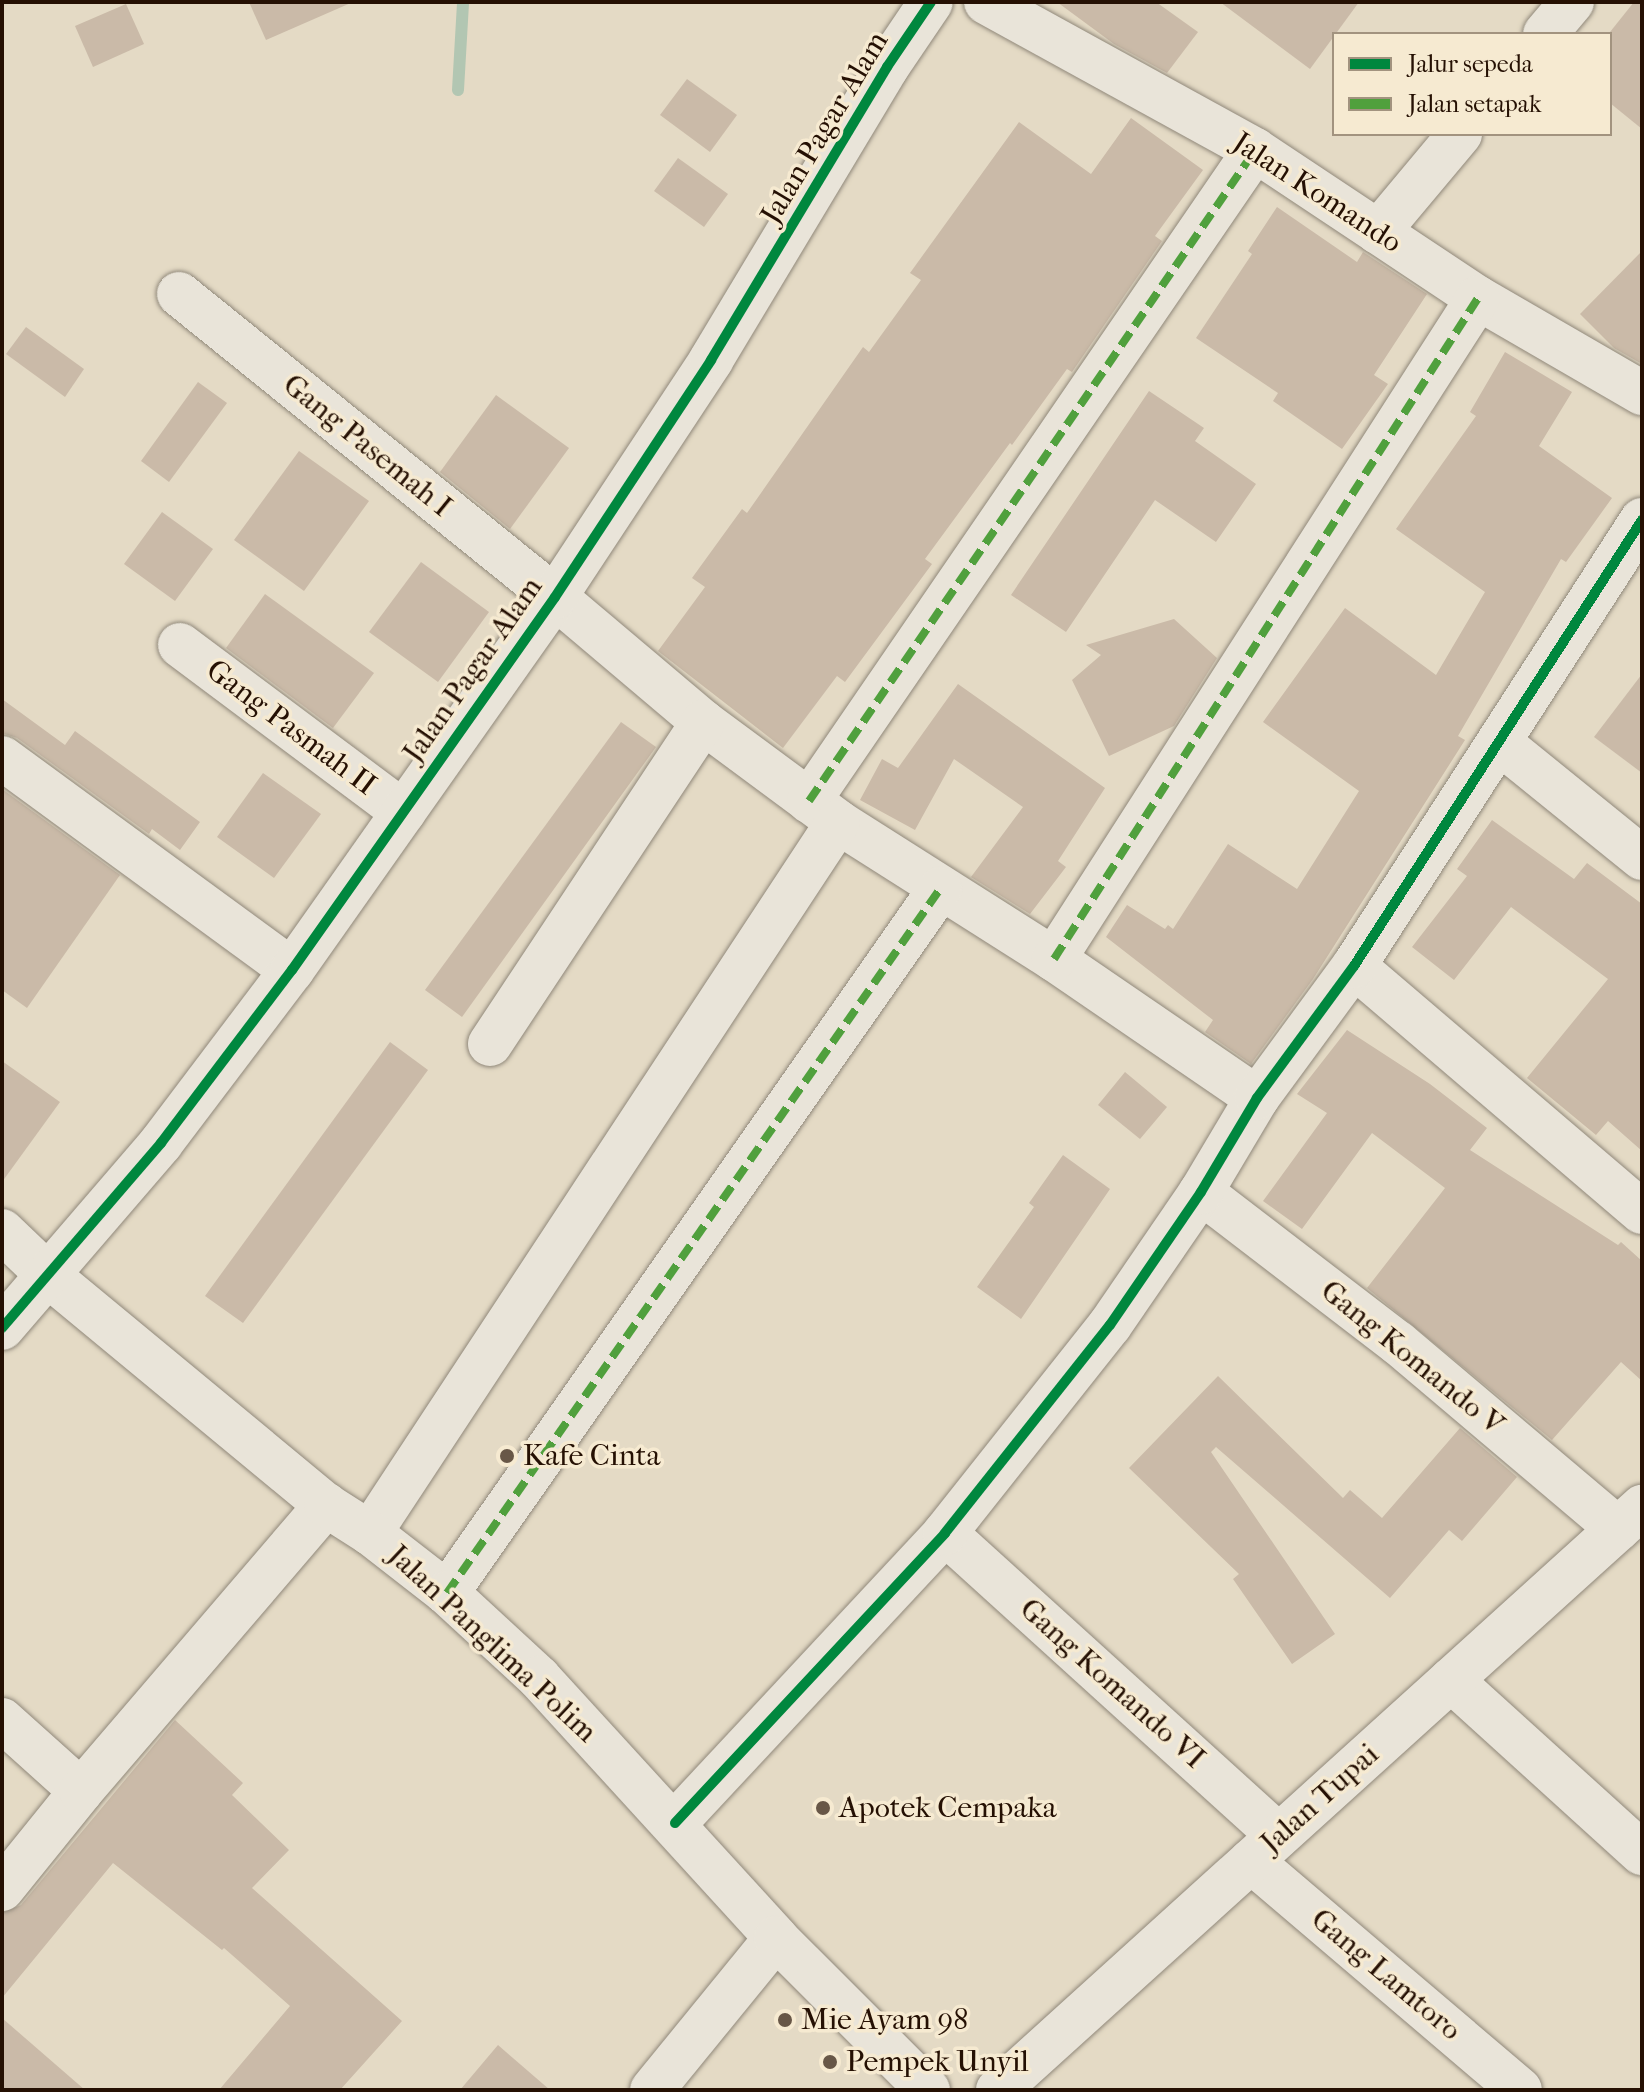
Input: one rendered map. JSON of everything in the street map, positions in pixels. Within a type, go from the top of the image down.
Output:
[{"type":"street","name":"Jalan Pagar Alam","points":[[2,1328],[161,1143],[292,970],[555,597],[711,360],[887,67],[931,2]]},
{"type":"street","name":"Jalan Komando","points":[[986,2],[1255,150],[1478,298],[1642,393]]},
{"type":"street","points":[[1547,32],[1572,2]]},
{"type":"street","points":[[1378,232],[1458,136]]},
{"type":"street","points":[[370,1533],[823,812],[1255,150]]},
{"type":"street","name":"Gang Pasemah I","points":[[179,294],[555,597],[703,722],[823,812],[1054,959],[1257,1098]]},
{"type":"street","points":[[1054,959],[1478,298]]},
{"type":"street","points":[[675,1823],[945,1533],[1110,1325],[1201,1192],[1257,1098],[1354,966],[1642,520]]},
{"type":"street","name":"Gang Pasmah II","points":[[180,645],[403,812]]},
{"type":"street","points":[[490,1044],[703,722]]},
{"type":"street","points":[[1500,743],[1642,858]]},
{"type":"street","points":[[2,758],[292,970]]},
{"type":"street","points":[[447,1593],[940,889]]},
{"type":"street","points":[[1354,966],[1642,1212]]},
{"type":"street","name":"Gang Komando V","points":[[1201,1192],[1630,1518]]},
{"type":"street","name":"Jalan Panglima Polim","points":[[2,1231],[49,1276],[326,1505],[370,1533],[447,1593],[539,1678],[675,1823],[776,1938],[928,2090]]},
{"type":"street","points":[[2,1889],[81,1791],[326,1505]]},
{"type":"street","name":"Jalan Tupai","points":[[998,2090],[1630,1518]]},
{"type":"street","name":"Gang Komando VI","points":[[945,1533],[1265,1848]]},
{"type":"street","points":[[1451,1680],[1642,1853]]},
{"type":"street","points":[[2,1720],[81,1791]]},
{"type":"street","name":"Gang Lamtoro","points":[[1265,1848],[1520,2090]]},
{"type":"street","points":[[652,2090],[776,1938]]},
{"type":"building","points":[[249,2],[353,2],[266,40]]},
{"type":"building","points":[[1057,2],[1156,2],[1198,32],[1167,73],[1114,44]]},
{"type":"building","points":[[1220,2],[1359,2],[1337,32],[1332,32],[1332,39],[1310,69]]},
{"type":"building","points":[[1634,2],[1642,2],[1642,129],[1612,105],[1610,32]]},
{"type":"building","points":[[126,4],[144,44],[93,67],[75,26]]},
{"type":"building","points":[[687,79],[737,115],[710,152],[660,115]]},
{"type":"building","points":[[1131,118],[1203,170],[1155,236],[1162,241],[1072,372],[1067,369],[925,559],[932,564],[845,682],[837,676],[783,748],[658,651],[705,587],[692,578],[742,509],[747,513],[863,347],[869,352],[921,280],[910,273],[1019,122],[1091,174]]},
{"type":"building","points":[[678,158],[728,194],[704,227],[654,191]]},
{"type":"building","points":[[1277,207],[1357,262],[1363,252],[1427,294],[1374,375],[1388,384],[1342,449],[1273,401],[1278,393],[1196,338],[1252,254],[1248,251]]},
{"type":"building","points":[[1642,251],[1642,364],[1614,348],[1580,314]]},
{"type":"building","points":[[26,327],[84,369],[65,397],[6,354]]},
{"type":"building","points":[[1505,352],[1572,392],[1539,446],[1612,498],[1566,562],[1561,559],[1458,736],[1465,740],[1313,979],[1251,1064],[1205,1032],[1213,1020],[1106,937],[1127,905],[1165,929],[1168,925],[1173,929],[1228,844],[1297,889],[1359,791],[1263,722],[1345,608],[1436,675],[1485,592],[1396,529],[1476,416],[1470,412]]},
{"type":"building","points":[[198,382],[227,403],[169,482],[141,461]]},
{"type":"building","points":[[1149,391],[1204,428],[1195,441],[1256,484],[1216,542],[1155,500],[1066,632],[1011,595]]},
{"type":"building","points":[[496,395],[569,448],[510,529],[440,472]]},
{"type":"building","points":[[299,451],[369,501],[304,591],[234,540]]},
{"type":"building","points":[[162,512],[213,549],[175,601],[124,564]]},
{"type":"building","points":[[421,562],[489,612],[438,682],[369,632]]},
{"type":"building","points":[[265,594],[374,673],[333,728],[226,648]]},
{"type":"building","points":[[1174,619],[1217,658],[1174,726],[1109,756],[1072,680],[1101,655],[1086,645]]},
{"type":"building","points":[[1642,674],[1642,773],[1594,737]]},
{"type":"building","points":[[958,684],[1105,788],[1058,861],[1066,867],[1030,914],[971,877],[1023,807],[954,759],[915,830],[860,800],[882,759],[898,768]]},
{"type":"building","points":[[2,699],[65,745],[75,731],[200,822],[180,850],[152,829],[149,834],[17,738],[2,733]]},
{"type":"building","points":[[621,722],[656,747],[462,1017],[425,990]]},
{"type":"building","points":[[263,773],[321,814],[274,878],[217,837]]},
{"type":"building","points":[[2,789],[120,875],[27,1008],[2,990]]},
{"type":"building","points":[[1492,820],[1574,879],[1587,863],[1642,904],[1642,1151],[1608,1121],[1596,1135],[1527,1078],[1608,979],[1511,907],[1454,980],[1412,947],[1467,876],[1457,869]]},
{"type":"building","points":[[1347,1030],[1430,1084],[1487,1128],[1470,1150],[1618,1245],[1621,1242],[1642,1261],[1642,1381],[1621,1362],[1552,1440],[1367,1288],[1445,1188],[1372,1133],[1302,1229],[1263,1201],[1327,1113],[1297,1094]]},
{"type":"building","points":[[390,1042],[428,1070],[243,1323],[205,1296]]},
{"type":"building","points":[[2,1061],[60,1102],[2,1182]]},
{"type":"building","points":[[1125,1072],[1167,1107],[1140,1139],[1098,1105]]},
{"type":"building","points":[[1063,1155],[1110,1189],[1021,1319],[977,1287],[1034,1207],[1029,1203]]},
{"type":"building","points":[[1218,1376],[1343,1498],[1350,1490],[1382,1518],[1460,1428],[1517,1477],[1462,1541],[1449,1530],[1390,1598],[1216,1447],[1211,1452],[1335,1634],[1292,1664],[1233,1579],[1239,1574],[1129,1468]]},
{"type":"building","points":[[175,1720],[243,1783],[232,1795],[289,1850],[252,1888],[402,2021],[340,2090],[219,2090],[290,2006],[224,1948],[222,1950],[113,1863],[2,1998],[2,1913],[21,1905]]},
{"type":"building","points":[[2,2018],[85,2090],[2,2090]]},
{"type":"building","points":[[498,2045],[550,2090],[460,2090]]},
{"type":"waterway","points":[[458,90],[463,2]]},
{"type":"marked path","points":[[809,801],[1255,150]]},
{"type":"marked path","points":[[1054,959],[1478,298]]},
{"type":"marked path","points":[[447,1593],[940,889]]},
{"type":"cycle path","points":[[2,1328],[161,1143],[292,970],[555,597],[711,360],[887,67],[931,2]]},
{"type":"cycle path","points":[[675,1823],[945,1533],[1110,1325],[1201,1192],[1257,1098],[1354,966],[1642,520]]},
{"type":"place","name":"Kafe Cinta","points":[[507,1456]]},
{"type":"place","name":"Apotek Cempaka","points":[[823,1808]]},
{"type":"place","name":"Mie Ayam 98","points":[[785,2020]]},
{"type":"place","name":"Pempek Unyil","points":[[830,2062]]}]
